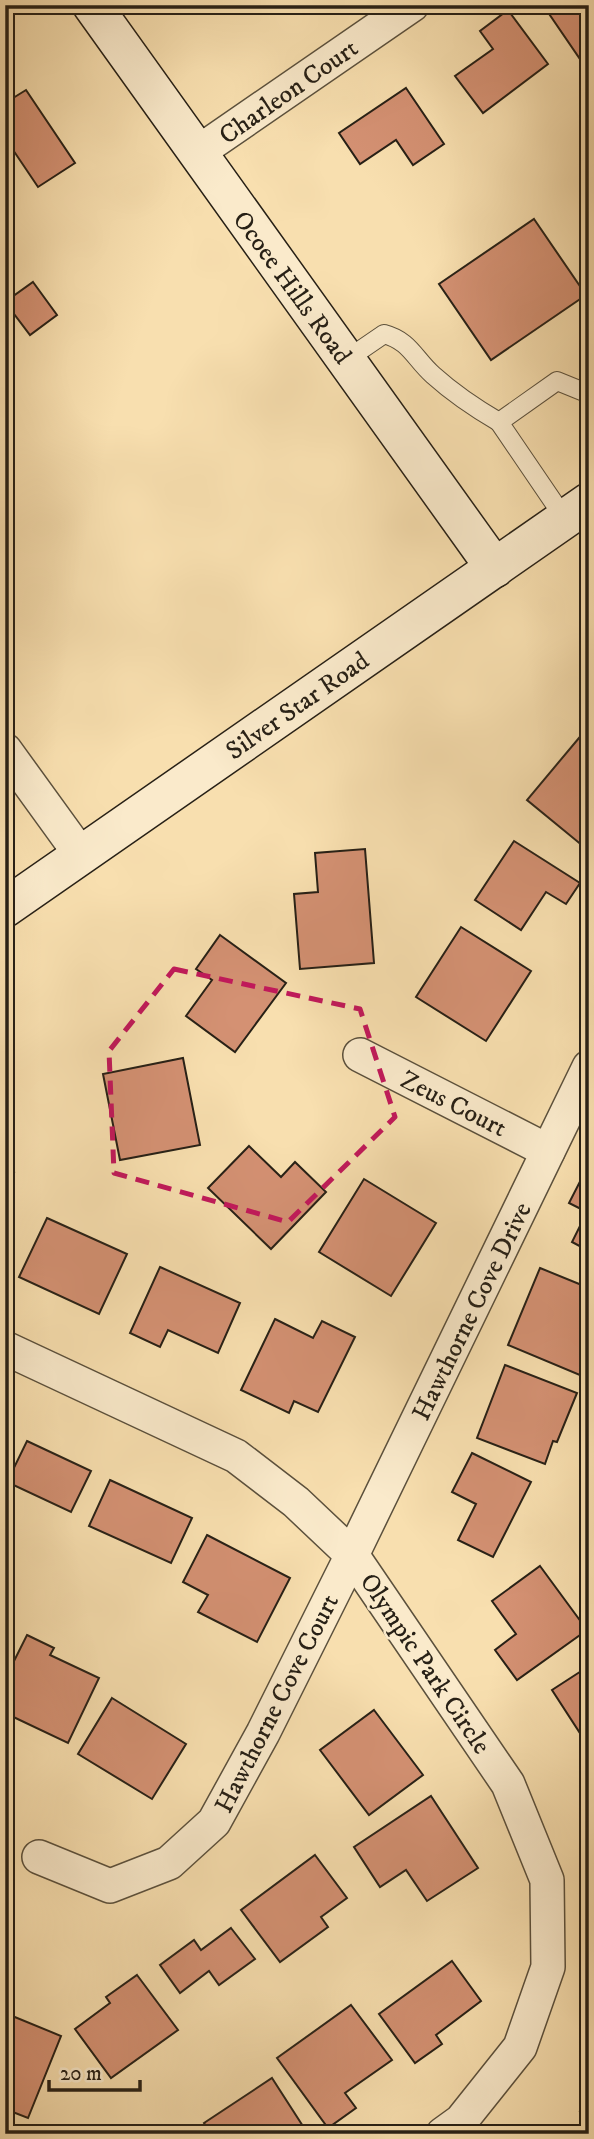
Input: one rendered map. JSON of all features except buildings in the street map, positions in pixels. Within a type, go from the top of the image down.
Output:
[{"type":"street","name":"Ocoee Hills Road","points":[[92,5],[495,568]]},
{"type":"street","name":"Charleon Court","points":[[197,153],[412,5]]},
{"type":"street","name":"Silver Star Road","points":[[5,908],[577,511]]},
{"type":"street","points":[[5,750],[81,855]]},
{"type":"street","name":"Zeus Court","points":[[360,1055],[548,1151]]},
{"type":"street","name":"Hawthorne Cove Drive","points":[[352,1555],[589,1067]]},
{"type":"street","name":"Olympic Park Circle","points":[[5,1348],[236,1456],[296,1502],[352,1555],[508,1784],[547,1880],[548,1967],[520,2047],[461,2121],[443,2134]]},
{"type":"street","name":"Hawthorne Cove Court","points":[[39,1857],[110,1886],[169,1863],[215,1822],[352,1555]]},
{"type":"lane","points":[[346,360],[384,334],[398,338],[431,373],[468,404],[499,422],[577,511]]},
{"type":"lane","points":[[499,422],[557,381],[589,394]]},
{"type":"highlighted area","points":[[174,969],[360,1009],[395,1117],[288,1222],[114,1173],[109,1051]]}]
